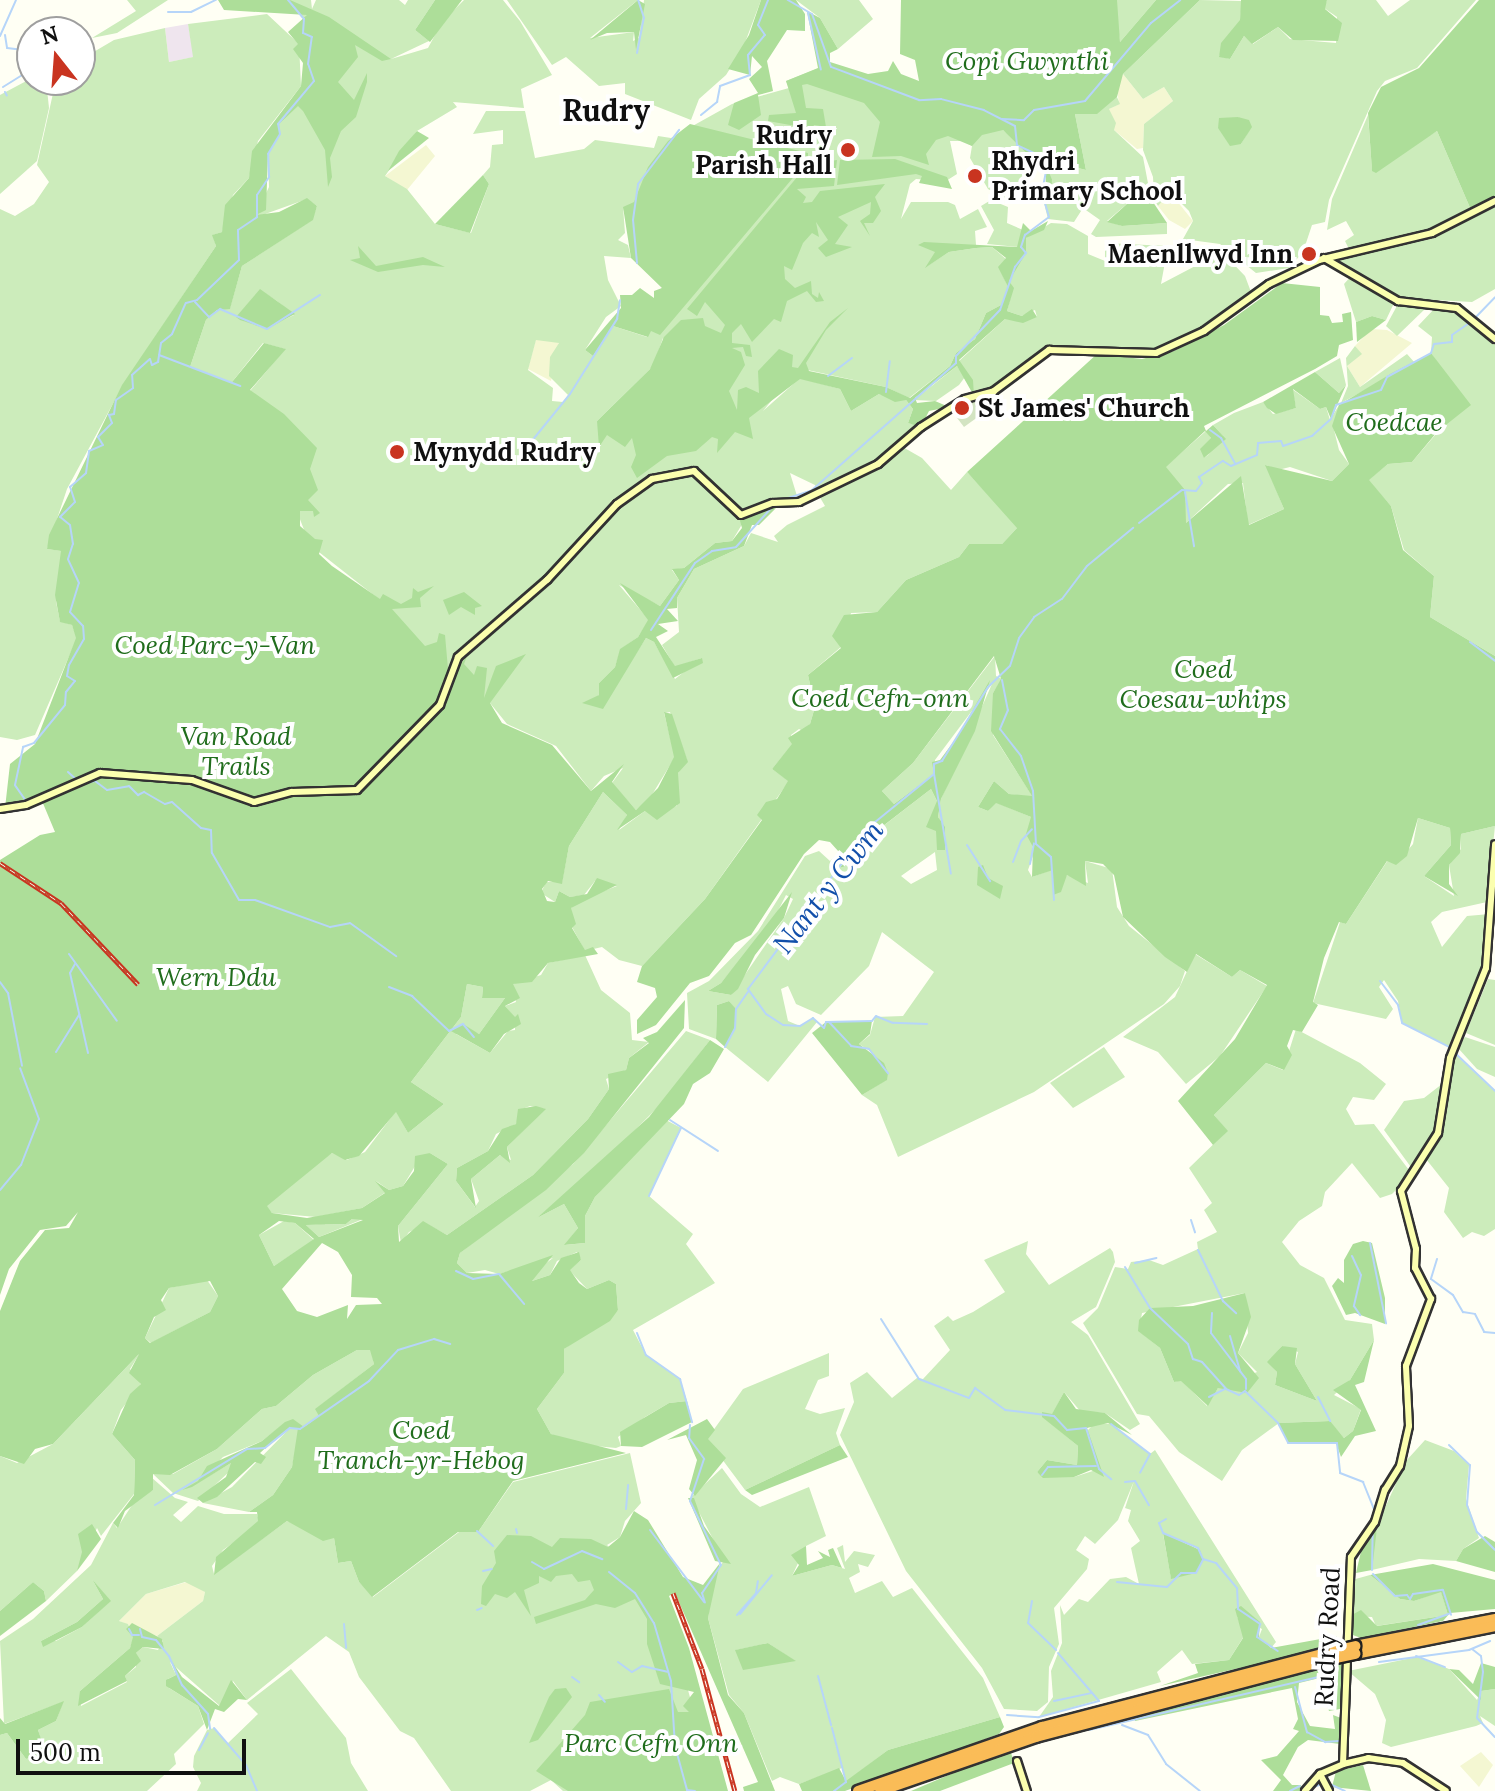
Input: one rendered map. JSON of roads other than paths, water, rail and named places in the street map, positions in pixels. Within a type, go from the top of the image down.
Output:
[{"type":"highway","points":[[858,1791],[1042,1727],[1333,1655],[1495,1619]]},
{"type":"highway","points":[[1355,1650],[1495,1626]]},
{"type":"highway","points":[[880,1791],[1036,1737],[1333,1655]]},
{"type":"street","points":[[0,809],[26,805],[61,787],[108,772],[192,780],[254,802],[292,792],[357,790],[440,705],[458,657],[547,580],[606,514],[645,482],[691,470],[744,515],[773,503],[799,502],[872,468],[921,427],[965,399],[994,391],[1049,350],[1156,353],[1212,327],[1269,284],[1324,258],[1432,233],[1495,201]]},
{"type":"street","points":[[1324,258],[1398,301],[1457,308],[1495,339]]},
{"type":"street","name":"Rudry Road","points":[[1343,1764],[1350,1566],[1400,1466],[1409,1426],[1406,1366],[1431,1299],[1415,1268],[1416,1249],[1401,1191],[1438,1133],[1450,1058],[1486,968],[1495,844]]},
{"type":"street","points":[[1305,1791],[1320,1774],[1368,1758],[1403,1763],[1446,1791]]},
{"type":"street","points":[[1017,1761],[1027,1791]]},
{"type":"street","points":[[1320,1774],[1329,1791]]},
{"type":"waterway","points":[[0,36],[16,0]]},
{"type":"waterway","points":[[168,12],[191,12],[216,0]]},
{"type":"waterway","points":[[26,801],[15,785],[23,747],[34,743],[65,705],[66,692],[75,681],[67,676],[69,665],[84,639],[83,626],[70,612],[79,583],[68,559],[73,544],[70,525],[60,517],[75,502],[70,487],[86,473],[89,451],[103,445],[98,437],[112,423],[109,415],[114,414],[116,400],[133,388],[132,375],[150,359],[152,365],[158,362],[161,343],[172,334],[186,303],[197,300],[239,260],[238,230],[257,217],[257,195],[269,177],[268,154],[280,134],[278,124],[314,81],[308,64],[312,37],[303,33],[304,19],[288,0]]},
{"type":"waterway","points":[[637,53],[644,18],[638,0]]},
{"type":"waterway","points":[[701,115],[717,102],[720,86],[750,75],[748,55],[765,35],[758,25],[768,0]]},
{"type":"waterway","points":[[779,501],[812,490],[956,363],[956,356],[1000,310],[1015,267],[1026,253],[1021,247],[1025,235],[1049,217],[1042,192],[1046,172],[1036,154],[1017,145],[1015,126],[984,110],[941,99],[919,100],[831,67],[812,14],[788,0]]},
{"type":"waterway","points":[[1002,119],[1024,120],[1034,110],[1085,101],[1151,23],[1180,0]]},
{"type":"waterway","points":[[808,13],[821,70]]},
{"type":"waterway","points":[[5,35],[7,48],[16,49]]},
{"type":"waterway","points":[[3,87],[16,79]]},
{"type":"waterway","points":[[5,92],[7,96]]},
{"type":"waterway","points":[[637,263],[633,220],[638,184],[679,130]]},
{"type":"waterway","points":[[195,302],[209,317],[220,309],[267,329],[320,295]]},
{"type":"waterway","name":"Nant y Cwm","points":[[1474,319],[1495,297]]},
{"type":"waterway","points":[[522,453],[570,394],[617,319],[620,300]]},
{"type":"waterway","name":"Nant y Cwm","points":[[1139,523],[1182,490],[1196,491],[1202,483],[1199,477],[1223,461],[1231,466],[1257,455],[1258,443],[1281,441],[1283,446],[1312,436],[1331,419],[1336,405],[1381,390],[1387,377],[1431,353],[1434,344],[1452,342],[1452,335],[1469,323]]},
{"type":"waterway","points":[[159,355],[240,386]]},
{"type":"waterway","points":[[828,376],[852,358]]},
{"type":"waterway","points":[[886,392],[890,361]]},
{"type":"waterway","name":"Nant y Cwm","points":[[1210,430],[1221,438],[1235,463]]},
{"type":"waterway","points":[[1185,492],[1194,546]]},
{"type":"waterway","points":[[651,630],[695,563],[712,551],[736,547],[774,505]]},
{"type":"waterway","name":"Nant y Cwm","points":[[927,1024],[893,1023],[876,1016],[872,1021],[826,1022],[824,1028],[813,1018],[800,1026],[783,1025],[766,1014],[748,989],[869,827],[934,774],[934,764],[942,761],[988,687],[1010,666],[1019,638],[1034,617],[1062,599],[1087,566],[1133,528]]},
{"type":"waterway","points":[[1470,642],[1495,661]]},
{"type":"waterway","points":[[1002,680],[1008,710],[1000,729],[1021,756],[1033,791],[1036,844],[1051,857],[1054,900]]},
{"type":"waterway","points":[[68,772],[78,781]]},
{"type":"waterway","points":[[934,774],[951,874]]},
{"type":"waterway","points":[[83,784],[95,781],[107,790],[129,786],[138,795],[144,792],[165,804],[172,802],[201,828],[211,830],[212,853],[239,900],[255,900],[330,927],[350,923],[396,956]]},
{"type":"waterway","points":[[1013,862],[1021,841],[1032,829]]},
{"type":"waterway","points":[[1030,864],[1034,843]]},
{"type":"waterway","points":[[967,845],[990,881]]},
{"type":"waterway","points":[[69,954],[117,1021]]},
{"type":"waterway","points":[[75,964],[70,973],[88,1053]]},
{"type":"waterway","points":[[1380,981],[1398,1005],[1402,1023],[1451,1048]]},
{"type":"waterway","points":[[0,982],[8,993],[22,1066]]},
{"type":"waterway","points":[[389,987],[412,996],[449,1031],[463,1024],[474,1037]]},
{"type":"waterway","points":[[725,1047],[735,1028],[736,1009],[748,992]]},
{"type":"waterway","points":[[56,1052],[79,1015]]},
{"type":"waterway","points":[[829,1022],[851,1046],[869,1049],[888,1073]]},
{"type":"waterway","points":[[1455,1053],[1495,1091]]},
{"type":"waterway","points":[[0,1190],[21,1165],[39,1119],[20,1068]]},
{"type":"waterway","points":[[670,1120],[718,1151]]},
{"type":"waterway","points":[[649,1196],[681,1128]]},
{"type":"waterway","points":[[1191,1220],[1195,1232]]},
{"type":"waterway","points":[[1370,1243],[1386,1323]]},
{"type":"waterway","points":[[1198,1250],[1223,1301],[1236,1313]]},
{"type":"waterway","points":[[1352,1256],[1361,1275],[1354,1306],[1360,1315]]},
{"type":"waterway","points":[[1135,1263],[1156,1258]]},
{"type":"waterway","points":[[1437,1259],[1431,1279],[1453,1295],[1463,1312],[1475,1314],[1484,1332],[1495,1333]]},
{"type":"waterway","points":[[1125,1267],[1150,1308],[1188,1344],[1193,1359],[1202,1362],[1226,1389],[1239,1395],[1245,1391],[1278,1423],[1288,1443],[1337,1443],[1340,1473],[1363,1482],[1375,1512]]},
{"type":"waterway","points":[[456,1271],[473,1279],[499,1274],[524,1304]]},
{"type":"waterway","points":[[1212,1313],[1211,1333],[1246,1379],[1246,1389]]},
{"type":"waterway","points":[[881,1319],[919,1379],[969,1398],[975,1388],[1005,1410],[1054,1416],[1067,1430],[1086,1428],[1099,1469],[1111,1479]]},
{"type":"waterway","points":[[637,1333],[646,1355],[680,1379],[692,1422]]},
{"type":"waterway","points":[[1230,1336],[1240,1372]]},
{"type":"waterway","points":[[155,1505],[247,1449],[265,1448],[290,1428],[300,1429],[369,1381],[398,1350],[434,1339],[450,1344]]},
{"type":"waterway","points":[[1209,1397],[1225,1389]]},
{"type":"waterway","points":[[1318,1397],[1330,1421]]},
{"type":"waterway","points":[[1111,1424],[1150,1454],[1140,1473]]},
{"type":"waterway","points":[[690,1425],[689,1438],[704,1459],[690,1501],[721,1565],[702,1593],[705,1603]]},
{"type":"waterway","points":[[1449,1445],[1470,1465],[1467,1505],[1477,1532],[1495,1550]]},
{"type":"waterway","points":[[1042,1475],[1048,1467],[1096,1466]]},
{"type":"waterway","points":[[1125,1482],[1135,1481],[1149,1505]]},
{"type":"waterway","points":[[626,1509],[628,1485]]},
{"type":"waterway","points":[[1166,1519],[1159,1523],[1163,1533],[1198,1548],[1203,1559],[1216,1563],[1237,1588],[1238,1609],[1260,1624],[1257,1637],[1278,1651]]},
{"type":"waterway","points":[[516,1529],[517,1533]]},
{"type":"waterway","points":[[650,1530],[704,1602]]},
{"type":"waterway","points":[[477,1531],[493,1546]]},
{"type":"waterway","points":[[1372,1570],[1373,1531]]},
{"type":"waterway","points":[[532,1562],[544,1569],[582,1551],[602,1559]]},
{"type":"waterway","points":[[1117,1582],[1167,1587],[1181,1573],[1196,1573],[1203,1560]]},
{"type":"waterway","points":[[483,1571],[492,1569]]},
{"type":"waterway","points":[[609,1572],[635,1593],[654,1623],[671,1681],[675,1746],[687,1790],[695,1791]]},
{"type":"waterway","points":[[1373,1574],[1395,1596],[1407,1595],[1410,1599],[1413,1594],[1443,1590],[1451,1615]]},
{"type":"waterway","points":[[740,1614],[772,1575]]},
{"type":"waterway","points":[[737,1615],[756,1593],[758,1581]]},
{"type":"waterway","points":[[1032,1601],[1028,1623],[1056,1650]]},
{"type":"waterway","points":[[477,1610],[482,1608]]},
{"type":"waterway","points":[[1418,1625],[1449,1614]]},
{"type":"waterway","points":[[344,1624],[346,1648]]},
{"type":"waterway","points":[[129,1629],[132,1635],[139,1635]]},
{"type":"waterway","points":[[140,1629],[142,1637],[156,1640],[169,1656],[182,1685],[208,1714],[210,1729]]},
{"type":"waterway","points":[[1379,1662],[1469,1650],[1490,1641]]},
{"type":"waterway","points":[[1472,1649],[1481,1656],[1483,1672],[1477,1718],[1495,1737]]},
{"type":"waterway","points":[[1007,1715],[1039,1717],[1099,1701],[1058,1653]]},
{"type":"waterway","points":[[1416,1656],[1445,1667]]},
{"type":"waterway","points":[[618,1662],[632,1672],[642,1666],[667,1672]]},
{"type":"waterway","points":[[1089,1730],[1336,1673]]},
{"type":"waterway","points":[[818,1676],[831,1725]]},
{"type":"waterway","points":[[572,1677],[579,1682]]},
{"type":"waterway","points":[[1295,1687],[1307,1732],[1325,1742],[1339,1741]]},
{"type":"waterway","points":[[1054,1701],[1092,1693]]},
{"type":"waterway","points":[[599,1695],[605,1702]]},
{"type":"waterway","points":[[1122,1725],[1148,1735],[1166,1764],[1200,1791]]},
{"type":"waterway","points":[[214,1728],[246,1765],[257,1791]]},
{"type":"waterway","points":[[832,1728],[846,1782],[834,1791]]},
{"type":"waterway","points":[[199,1750],[208,1733]]},
{"type":"waterway","points":[[1314,1787],[1322,1784]]},
{"type":"waterway","points":[[1332,1785],[1345,1791]]},
{"type":"waterway","points":[[1290,1791],[1300,1786]]},
{"type":"railway","points":[[0,863],[61,903],[138,984]]},
{"type":"railway","points":[[673,1593],[702,1669],[735,1791]]},
{"type":"place","name":"Rudry Parish Hall","points":[[848,150]]},
{"type":"place","name":"Rhydri Primary School","points":[[975,176]]},
{"type":"place","name":"Maenllwyd Inn","points":[[1309,254]]},
{"type":"place","name":"St James' Church","points":[[962,408]]},
{"type":"place","name":"Mynydd Rudry","points":[[397,452]]},
{"type":"district","name":"Rudry","points":[[606,110]]},
{"type":"park label","name":"Copi Gwynthi","points":[[1027,61]]},
{"type":"park label","name":"Coedcae","points":[[1394,422]]},
{"type":"park label","name":"Coed Parc-y-Van","points":[[215,645]]},
{"type":"park label","name":"Coed Coesau-whips","points":[[1203,684]]},
{"type":"park label","name":"Coed Cefn-onn","points":[[880,698]]},
{"type":"park label","name":"Van Road Trails","points":[[236,751]]},
{"type":"park label","name":"Wern Ddu","points":[[216,977]]},
{"type":"park label","name":"Coed Tranch-yr-Hebog","points":[[421,1445]]},
{"type":"park label","name":"Parc Cefn Onn","points":[[651,1743]]}]
